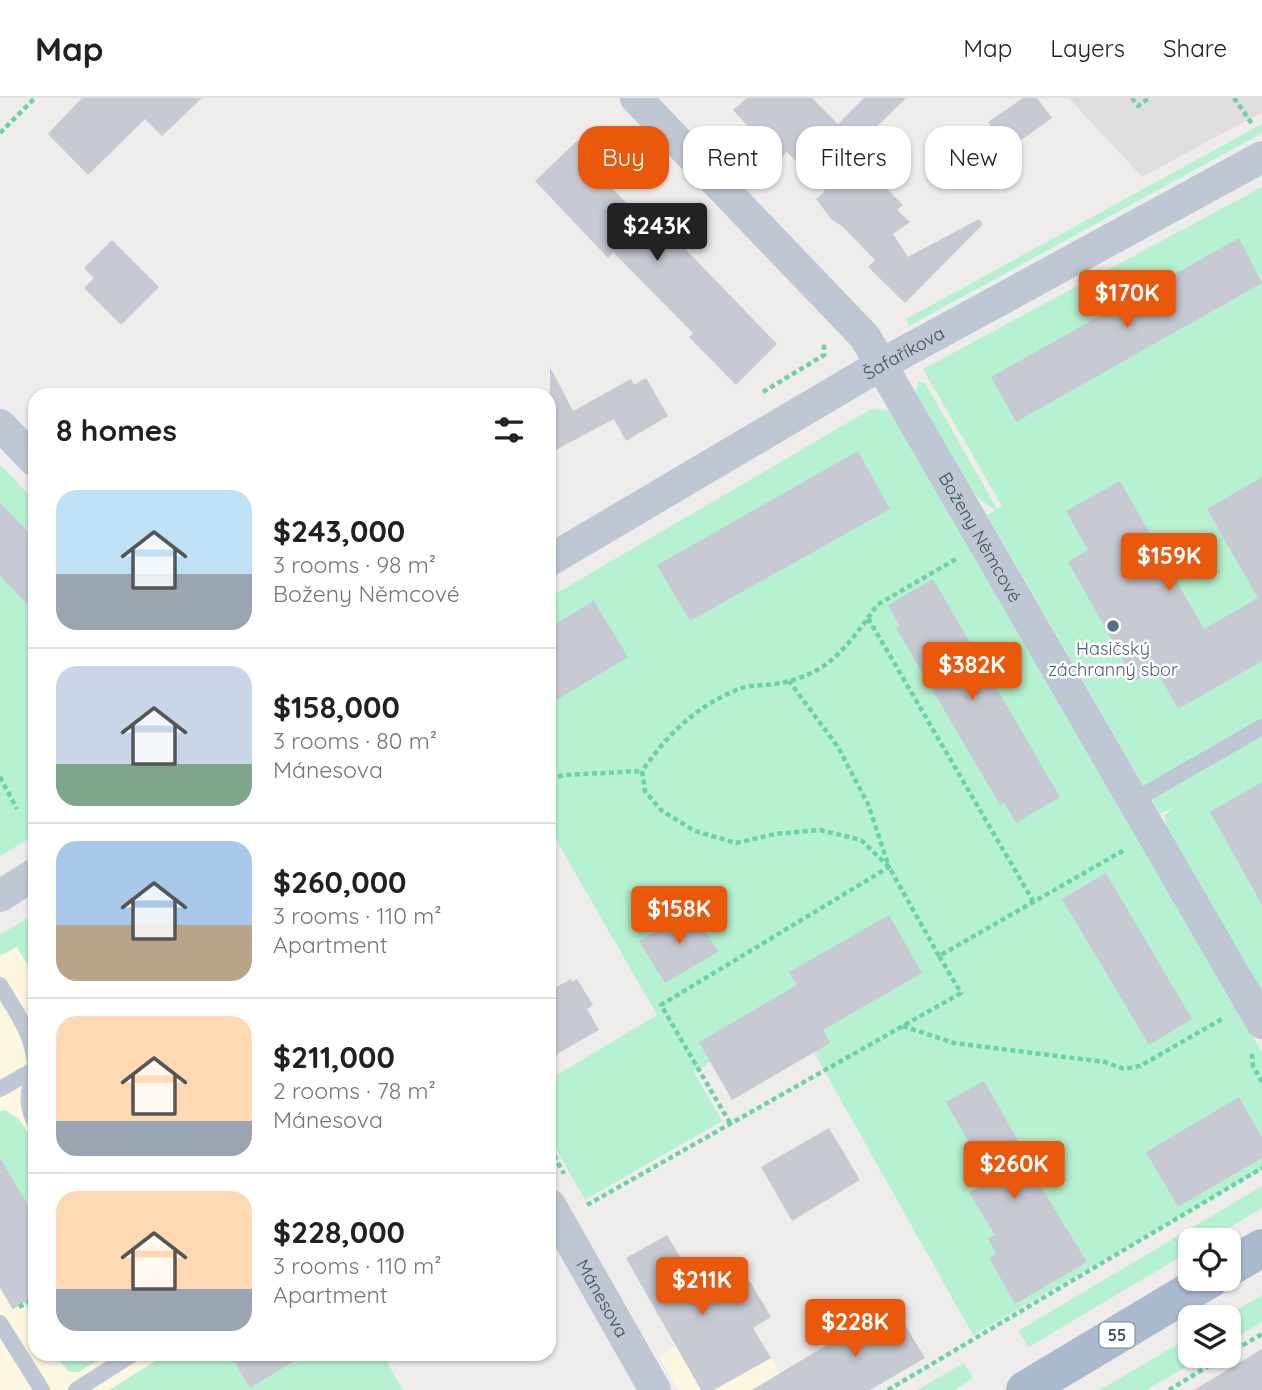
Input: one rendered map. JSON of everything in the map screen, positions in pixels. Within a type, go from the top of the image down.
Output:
[{"type":"main road","points":[[1241,1260],[1262,1248]]},
{"type":"main road","name":"55","points":[[1025,1390],[1190,1291]]},
{"type":"street","name":"Boženy Němcové","points":[[636,98],[846,315],[882,364],[1133,801],[1255,1035]]},
{"type":"street","name":"Šafaříkova","points":[[556,556],[882,364],[1262,157]]},
{"type":"street","points":[[0,425],[28,454]]},
{"type":"street","points":[[0,896],[28,878]]},
{"type":"street","name":"Mánesova","points":[[556,1217],[655,1390]]},
{"type":"lane","points":[[1133,801],[1262,727]]},
{"type":"lane","points":[[0,985],[28,1031]]},
{"type":"lane","points":[[0,1089],[28,1073]]},
{"type":"lane","points":[[0,1323],[42,1390]]},
{"type":"lane","points":[[76,1390],[122,1361]]},
{"type":"path","points":[[0,133],[36,98]]},
{"type":"path","points":[[1132,98],[1138,107],[1149,98]]},
{"type":"path","points":[[1234,98],[1253,125]]},
{"type":"path","points":[[1241,132],[1262,120]]},
{"type":"path","points":[[752,398],[824,355],[824,332],[846,315]]},
{"type":"path","points":[[556,777],[642,771],[685,719],[741,688],[811,675],[836,659],[877,606],[962,555]]},
{"type":"path","points":[[868,618],[1033,901]]},
{"type":"path","points":[[583,1207],[961,993],[889,867],[868,804],[838,747],[789,681]]},
{"type":"path","points":[[642,771],[645,791],[662,811],[695,831],[736,843],[775,834],[820,830],[861,840],[889,867]]},
{"type":"path","points":[[0,777],[17,808]]},
{"type":"path","points":[[939,956],[1130,846]]},
{"type":"path","points":[[730,1123],[661,1005],[889,867]]},
{"type":"path","points":[[903,1026],[954,1043],[1105,1062],[1124,1069],[1140,1066],[1228,1015]]},
{"type":"path","points":[[1255,1035],[1262,1082]]},
{"type":"path","points":[[888,1390],[1262,1168]]},
{"type":"path","points":[[1241,1347],[1262,1334]]},
{"type":"path","points":[[1169,1390],[1205,1368]]},
{"type":"shaded area","points":[[1069,98],[1262,98],[1262,112],[1142,177]]},
{"type":"shaded area","points":[[17,947],[28,966],[28,1361],[157,1361],[109,1390],[0,1390],[0,957]]},
{"type":"shaded area","points":[[742,1307],[789,1390],[678,1390],[659,1357]]},
{"type":"green space","points":[[1262,124],[1262,133],[909,326],[906,319]]},
{"type":"green space","points":[[1262,187],[1262,997],[1167,831],[1165,815],[1174,807],[1160,814],[987,515],[996,509],[984,503],[961,476],[915,393],[918,382],[925,383],[997,509],[1002,506],[923,369]]},
{"type":"green space","points":[[871,409],[891,411],[1262,1052],[1262,1169],[973,1335],[792,1013],[694,1072],[722,1121],[585,1200],[556,1149],[556,1075],[657,1015],[556,839],[556,593]]},
{"type":"green space","points":[[0,465],[28,494],[28,839],[0,856]]},
{"type":"green space","points":[[28,917],[28,965],[17,947],[0,955],[0,935]]},
{"type":"green space","points":[[5,1110],[19,1119],[28,1133],[28,1309],[24,1302],[13,1310],[0,1288],[0,1111]]},
{"type":"green space","points":[[1262,1186],[1262,1208],[1229,1228],[1191,1228]]},
{"type":"green space","points":[[1178,1236],[1178,1258],[1029,1347],[1018,1331]]},
{"type":"green space","points":[[1262,1295],[1262,1322],[1241,1335],[1241,1307]]},
{"type":"green space","points":[[1178,1344],[1178,1368],[1184,1368],[1146,1390],[1100,1390]]},
{"type":"green space","points":[[60,1361],[97,1361],[78,1372],[69,1372]]},
{"type":"green space","points":[[156,1361],[389,1361],[403,1390],[109,1390]]},
{"type":"green space","points":[[964,1363],[973,1378],[954,1390],[917,1390]]},
{"type":"building","points":[[82,98],[202,98],[162,136],[145,119],[88,175],[48,134]]},
{"type":"building","points":[[747,98],[812,98],[838,124],[864,98],[906,98],[877,126],[796,126],[796,161],[787,152],[782,157],[782,126],[748,126],[733,110]]},
{"type":"building","points":[[1023,98],[1037,98],[1052,118],[1022,140],[1022,126],[990,126],[988,122]]},
{"type":"building","points":[[578,140],[578,189],[613,189],[657,235],[665,228],[777,344],[736,385],[689,337],[693,333],[613,252],[608,258],[535,181]]},
{"type":"building","points":[[823,189],[887,189],[903,205],[897,210],[910,222],[893,234],[908,257],[979,219],[983,224],[905,303],[868,267],[875,260],[842,226],[832,220],[816,199],[825,191]]},
{"type":"building","points":[[1239,238],[1262,283],[1016,422],[991,377]]},
{"type":"building","points":[[112,240],[159,287],[121,325],[84,288],[94,278],[84,268]]},
{"type":"building","points":[[550,367],[573,411],[631,379],[634,385],[646,378],[668,416],[626,441],[614,419],[556,450],[556,388],[550,388]]},
{"type":"building","points":[[858,451],[890,509],[690,621],[657,565]]},
{"type":"building","points":[[1262,477],[1262,661],[1178,709],[1156,669],[1135,681],[1068,562],[1088,550],[1066,511],[1120,481],[1204,629],[1258,598],[1207,509]]},
{"type":"building","points":[[0,503],[28,532],[28,605],[0,576]]},
{"type":"building","points":[[933,579],[1060,797],[1016,823],[1004,802],[1000,805],[896,628],[900,626],[888,605]]},
{"type":"building","points":[[594,601],[628,657],[556,700],[556,623]]},
{"type":"building","points":[[1262,782],[1262,905],[1210,812]]},
{"type":"building","points":[[1106,873],[1192,1019],[1149,1045],[1062,899]]},
{"type":"building","points":[[692,909],[718,952],[665,983],[639,941]]},
{"type":"building","points":[[889,915],[922,973],[823,1030],[830,1043],[732,1100],[699,1042],[797,985],[789,972]]},
{"type":"building","points":[[571,979],[572,982],[577,979],[593,1005],[587,1009],[599,1030],[556,1055],[556,987]]},
{"type":"building","points":[[984,1081],[1038,1175],[1035,1177],[1087,1262],[1015,1304],[989,1258],[996,1254],[988,1239],[995,1235],[969,1193],[991,1181],[946,1102]]},
{"type":"building","points":[[1239,1097],[1262,1137],[1262,1158],[1178,1207],[1146,1152]]},
{"type":"building","points":[[829,1128],[860,1180],[792,1221],[761,1167]]},
{"type":"building","points":[[0,1158],[28,1205],[28,1299],[13,1309],[0,1288]]},
{"type":"building","points":[[667,1235],[708,1305],[749,1280],[771,1317],[753,1328],[771,1358],[714,1390],[701,1390],[626,1258]]},
{"type":"building","points":[[893,1305],[925,1358],[870,1390],[752,1390]]},
{"type":"building","points":[[1262,1349],[1262,1390],[1194,1390],[1230,1368],[1241,1368],[1241,1362]]},
{"type":"building","points":[[234,1361],[294,1361],[250,1388]]},
{"type":"place","name":"Hasičský záchranný sbor","points":[[1113,626]]}]
